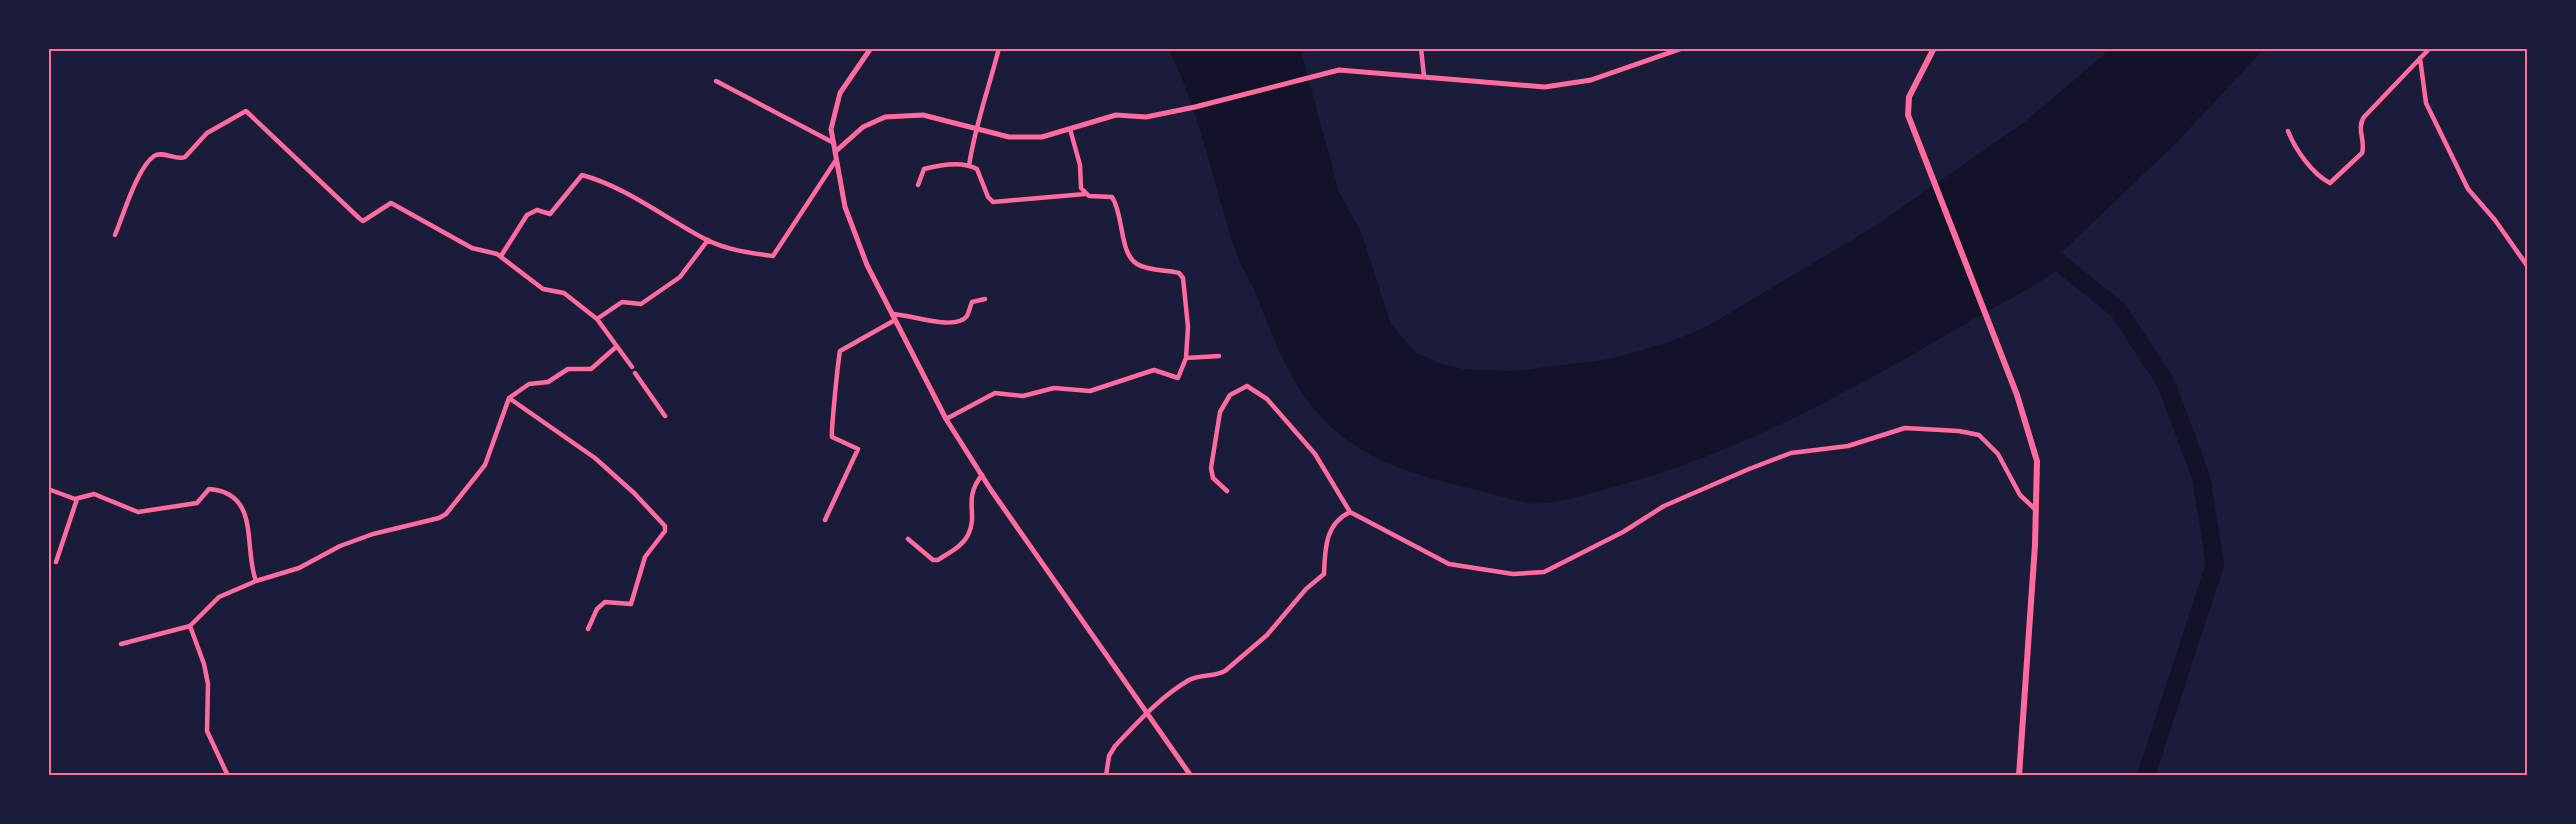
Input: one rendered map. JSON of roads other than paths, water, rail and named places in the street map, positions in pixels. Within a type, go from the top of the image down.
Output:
[{"type":"main road","points":[[1934,48],[1909,97],[1907,108],[2017,395],[2037,461],[2019,776]]},
{"type":"street","points":[[871,48],[840,93],[831,129],[845,207],[867,265],[946,419],[982,475],[1191,776]]},
{"type":"street","points":[[969,166],[975,128],[991,82],[999,48]]},
{"type":"street","points":[[1421,48],[1424,76]]},
{"type":"street","points":[[836,151],[862,127],[885,117],[923,115],[1024,138],[1042,137],[1116,115],[1146,117],[1195,107],[1339,70],[1545,87],[1591,80],[1683,48]]},
{"type":"street","points":[[2288,131],[2301,154],[2323,178],[2331,183],[2362,153],[2361,122],[2430,48]]},
{"type":"street","points":[[2420,58],[2426,103],[2468,189],[2495,220],[2528,267]]},
{"type":"street","points":[[716,81],[834,143]]},
{"type":"street","points":[[115,235],[127,197],[152,159],[160,154],[182,159],[207,133],[246,111],[363,221],[391,203],[472,248],[501,256],[543,289],[564,293],[597,319],[632,367]]},
{"type":"street","points":[[1070,129],[1085,194]]},
{"type":"street","points":[[501,256],[527,215],[537,210],[550,214],[582,176],[622,192],[708,240],[743,252],[773,256],[836,160]]},
{"type":"street","points":[[918,184],[924,170],[945,165],[969,166],[977,169],[988,197],[993,202],[1085,194],[1112,197],[1120,215],[1127,249],[1135,263],[1179,273],[1183,278],[1188,327],[1186,358],[1178,378],[1154,370],[1090,391],[1054,388],[1023,396],[995,393],[946,419]]},
{"type":"street","points":[[597,319],[622,302],[641,304],[680,277],[708,240]]},
{"type":"street","points":[[892,314],[909,314],[943,323],[959,321],[967,316],[972,302],[985,299]]},
{"type":"street","points":[[825,520],[858,449],[832,436],[831,432],[836,408],[840,351],[895,320]]},
{"type":"street","points":[[121,644],[190,626],[211,602],[256,581],[299,568],[340,546],[439,518],[446,514],[485,465],[509,398],[529,384],[548,382],[568,369],[591,369],[616,347]]},
{"type":"street","points":[[1186,358],[1219,356]]},
{"type":"street","points":[[635,373],[665,416]]},
{"type":"street","points":[[1227,491],[1213,478],[1211,468],[1221,412],[1230,395],[1247,386],[1267,399],[1315,454],[1350,512],[1449,564],[1492,572],[1532,574],[1544,572],[1623,532],[1664,506],[1780,457],[1791,453],[1848,446],[1905,428],[1959,431],[1979,435],[1998,454],[2020,495],[2036,510]]},
{"type":"street","points":[[509,398],[595,458],[634,493],[665,526],[665,531],[645,557],[631,604],[605,603],[597,609],[588,629]]},
{"type":"street","points":[[908,539],[933,560],[938,560],[961,544],[970,531],[972,487],[982,475]]},
{"type":"street","points":[[48,489],[77,499],[94,494],[138,512],[194,505],[209,489],[231,496],[242,505],[246,516],[251,568],[256,581]]},
{"type":"street","points":[[56,562],[77,499]]},
{"type":"street","points":[[1106,776],[1109,756],[1115,746],[1165,697],[1190,680],[1218,675],[1225,670],[1267,635],[1306,589],[1324,574],[1325,545],[1339,517],[1350,512]]},
{"type":"street","points":[[190,626],[204,664],[208,684],[207,731],[228,776]]},
{"type":"waterway","points":[[2045,251],[2118,310],[2166,383],[2201,477],[2215,564],[2146,776]]}]
